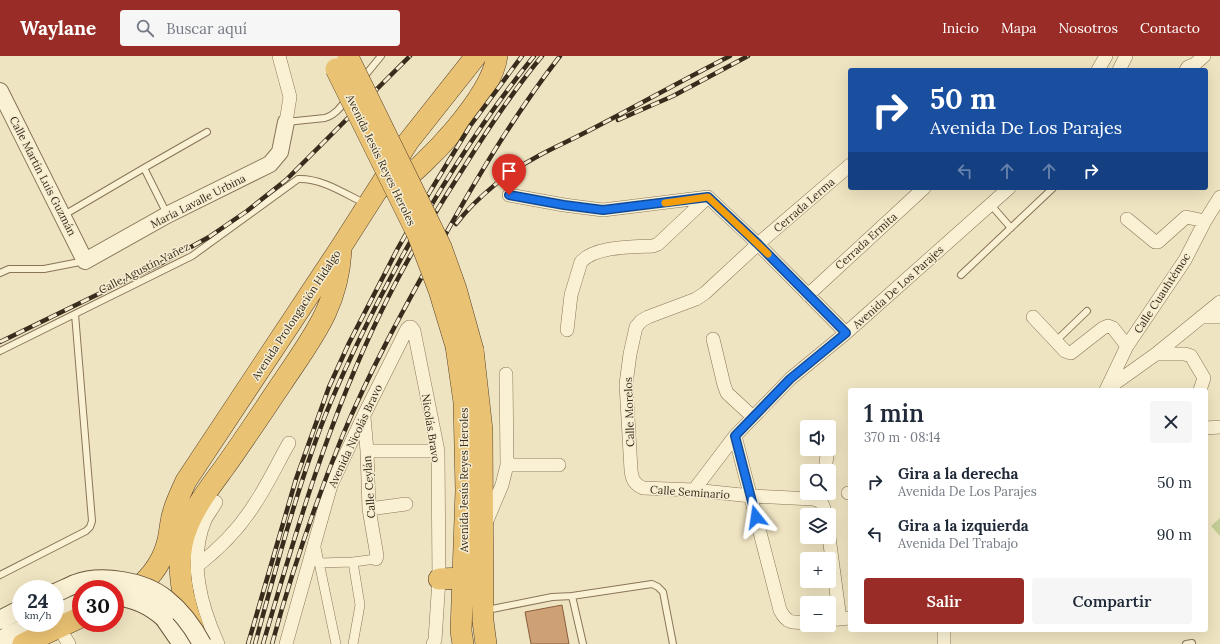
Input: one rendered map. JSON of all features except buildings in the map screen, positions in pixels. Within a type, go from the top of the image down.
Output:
[{"type":"highway","name":"Avenida Prolongación Hidalgo","points":[[124,597],[135,590],[156,569],[167,545],[176,504],[186,482],[408,142],[476,56]]},
{"type":"highway","points":[[367,205],[410,175],[449,136],[485,89],[494,69],[497,56]]},
{"type":"highway","name":"Avenida Jesús Reyes Heroles","points":[[340,60],[418,235],[464,348],[482,430],[483,611],[486,644]]},
{"type":"highway","points":[[193,636],[181,580],[182,543],[186,531],[195,510],[246,437],[324,318],[337,284],[341,246]]},
{"type":"highway","name":"Avenida Jesús Reyes Heroles","points":[[463,644],[461,631],[466,490],[464,348]]},
{"type":"highway","points":[[439,579],[463,578]]},
{"type":"highway","points":[[23,644],[52,632]]},
{"type":"main road","points":[[64,589],[76,584],[94,580],[112,580],[131,583],[146,588],[165,598],[193,636]]},
{"type":"main road","points":[[124,597],[143,603],[193,636]]},
{"type":"main road","points":[[64,624],[72,613]]},
{"type":"main road","points":[[0,620],[12,614]]},
{"type":"main road","points":[[0,640],[16,632]]},
{"type":"street","points":[[279,56],[290,97],[286,122]]},
{"type":"street","points":[[1099,68],[1106,56]]},
{"type":"street","points":[[1120,68],[1126,56]]},
{"type":"street","points":[[1186,64],[1195,64],[1204,56]]},
{"type":"street","name":"Calle Martín Luis Guzmán","points":[[0,91],[85,261]]},
{"type":"street","name":"María Lavalle Urbina","points":[[85,261],[167,215],[270,164],[280,152],[286,122]]},
{"type":"street","name":"Cerrada Lerma","points":[[758,244],[848,167]]},
{"type":"street","name":"Cerrada Ermita","points":[[808,295],[922,190]]},
{"type":"street","name":"Avenida De Los Parajes","points":[[735,436],[790,379],[846,333],[1007,190]]},
{"type":"street","points":[[509,195],[564,205],[603,210],[708,197]]},
{"type":"street","points":[[708,197],[758,244],[846,333]]},
{"type":"street","points":[[567,330],[571,295],[581,262],[585,258],[591,254],[609,250],[653,246],[658,244],[708,197]]},
{"type":"street","name":"Calle Cuauhtémoc","points":[[1107,388],[1127,346],[1185,260],[1205,221],[1220,197]]},
{"type":"street","points":[[1127,219],[1155,242],[1158,242],[1186,217],[1205,221]]},
{"type":"street","name":"Calle Morelos","points":[[633,480],[631,470],[626,384],[630,354],[636,328],[641,321],[648,317],[696,299],[705,293],[758,244]]},
{"type":"street","points":[[1109,388],[1156,354],[1220,302]]},
{"type":"street","points":[[1033,317],[1065,351],[1071,353],[1103,328],[1108,326],[1113,328],[1127,346]]},
{"type":"street","points":[[1201,317],[1220,317]]},
{"type":"street","name":"Avenida Nicolás Bravo","points":[[286,644],[331,485],[407,329],[409,326],[411,327]]},
{"type":"street","name":"Nicolás Bravo","points":[[411,327],[414,331],[438,451],[439,579],[435,640],[433,644]]},
{"type":"street","points":[[713,338],[727,393],[753,417]]},
{"type":"street","points":[[1156,354],[1185,354],[1191,356],[1204,378],[1201,388]]},
{"type":"street","points":[[483,527],[502,485],[507,465],[506,374]]},
{"type":"street","name":"Calle Ceylán","points":[[364,415],[369,509],[377,556],[376,559]]},
{"type":"street","points":[[1208,428],[1220,427]]},
{"type":"street","points":[[694,490],[735,436]]},
{"type":"street","points":[[735,436],[780,610],[783,617],[789,622],[800,622]]},
{"type":"street","points":[[197,566],[215,552],[234,532],[254,506],[289,444]]},
{"type":"street","points":[[367,451],[438,451]]},
{"type":"street","points":[[507,465],[559,465]]},
{"type":"street","name":"Calle Seminario","points":[[633,480],[636,485],[643,488],[694,490],[750,496],[800,498]]},
{"type":"street","points":[[216,502],[205,520],[200,536],[197,566],[202,603],[193,636],[218,644]]},
{"type":"street","points":[[369,509],[406,504]]},
{"type":"street","points":[[315,542],[336,644]]},
{"type":"street","points":[[829,544],[840,619]]},
{"type":"street","points":[[319,563],[353,562],[376,559]]},
{"type":"street","points":[[353,562],[360,605],[354,644]]},
{"type":"street","points":[[944,632],[944,644]]},
{"type":"lane","points":[[286,122],[325,118],[335,113],[381,56]]},
{"type":"lane","points":[[62,216],[207,132]]},
{"type":"lane","points":[[144,168],[167,215]]},
{"type":"lane","name":"Calle Agustín Yañez","points":[[0,351],[192,256],[298,179],[307,179],[325,184],[367,205]]},
{"type":"lane","points":[[961,275],[1051,190]]},
{"type":"lane","points":[[991,204],[1011,228]]},
{"type":"lane","points":[[0,273],[9,269],[44,269],[85,261]]},
{"type":"lane","points":[[1056,341],[1087,311]]},
{"type":"lane","points":[[0,575],[86,531],[90,527],[92,521],[74,314]]},
{"type":"lane","points":[[483,611],[552,597],[572,596],[652,584],[663,592],[673,644]]},
{"type":"lane","points":[[572,596],[582,644]]},
{"type":"green space","points":[[1220,518],[1220,536],[1211,526]]},
{"type":"railway","points":[[0,342],[158,265],[209,237],[247,211],[286,180],[410,56]]},
{"type":"railway","points":[[248,644],[296,479],[329,387],[349,343],[398,248],[431,190],[470,126],[522,56]]},
{"type":"railway","points":[[255,644],[285,536],[311,455],[333,396],[356,346],[414,235],[451,173],[491,113],[534,56]]},
{"type":"railway","points":[[263,644],[315,475],[345,393],[362,352],[390,294],[429,223],[500,112],[542,56]]},
{"type":"railway","points":[[272,644],[295,565],[322,488],[352,413],[375,365],[412,295],[480,174],[526,102],[560,56]]},
{"type":"railway","points":[[456,224],[464,214],[494,185],[528,161],[730,56]]},
{"type":"railway","points":[[618,120],[673,96],[748,56]]},
{"type":"slow traffic","points":[[665,203],[708,197],[768,254]]},
{"type":"route","points":[[509,195],[564,205],[603,210],[708,197],[758,244],[846,333],[790,379],[735,436],[756,517]]}]
